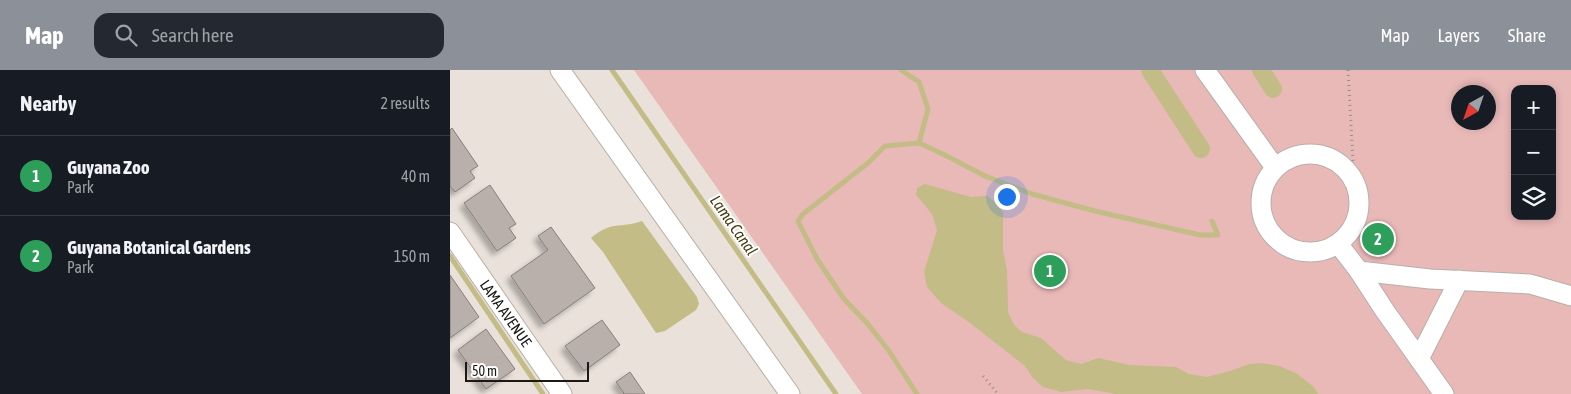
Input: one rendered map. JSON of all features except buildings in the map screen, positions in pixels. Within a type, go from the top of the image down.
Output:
[{"type":"street","points":[[560,70],[790,394]]},
{"type":"street","points":[[1205,70],[1274,166]]},
{"type":"street","points":[[1305,152],[1337,159],[1354,179],[1358,185],[1359,219],[1339,245],[1310,254],[1282,245],[1263,222],[1260,192],[1274,166],[1305,152]]},
{"type":"street","name":"LAMA AVENUE","points":[[450,232],[562,394]]},
{"type":"street","points":[[1339,245],[1360,271],[1444,394]]},
{"type":"street","points":[[1360,271],[1430,279],[1530,284],[1571,296]]},
{"type":"street","points":[[1419,359],[1458,280]]},
{"type":"path","points":[[1348,70],[1354,179]]},
{"type":"path","points":[[983,376],[998,394]]},
{"type":"shaded area","points":[[634,70],[1571,70],[1571,394],[862,394]]},
{"type":"shaded area","points":[[925,184],[971,197],[987,196],[998,204],[1003,213],[1003,250],[1007,270],[1008,312],[1014,325],[1022,332],[1041,338],[1066,360],[1081,364],[1098,358],[1129,365],[1176,367],[1189,374],[1207,377],[1249,364],[1263,363],[1279,366],[1296,373],[1314,387],[1318,394],[1116,394],[1088,389],[1061,392],[1043,387],[1033,378],[1025,366],[941,303],[927,287],[924,272],[937,230],[932,214],[916,195],[917,188]]},
{"type":"shaded area","points":[[642,221],[697,297],[699,304],[696,310],[665,331],[656,333],[603,252],[591,238],[598,232],[611,227]]},
{"type":"waterway","name":"Lama Canal","points":[[612,70],[836,394]]},
{"type":"waterway","points":[[901,70],[919,82],[928,109],[919,143]]},
{"type":"waterway","points":[[1150,70],[1201,149]]},
{"type":"waterway","points":[[1261,70],[1273,89]]},
{"type":"waterway","points":[[917,394],[889,351],[867,323],[844,299],[817,259],[798,221],[803,214],[868,163],[885,146],[919,143],[985,176],[1032,194],[1095,211],[1200,235],[1218,235],[1212,221]]},
{"type":"waterway","points":[[450,256],[543,394]]},
{"type":"place","name":"Guyana Botanical Gardens","points":[[1378,239]]},
{"type":"place","name":"Guyana Zoo","points":[[1050,271]]}]
